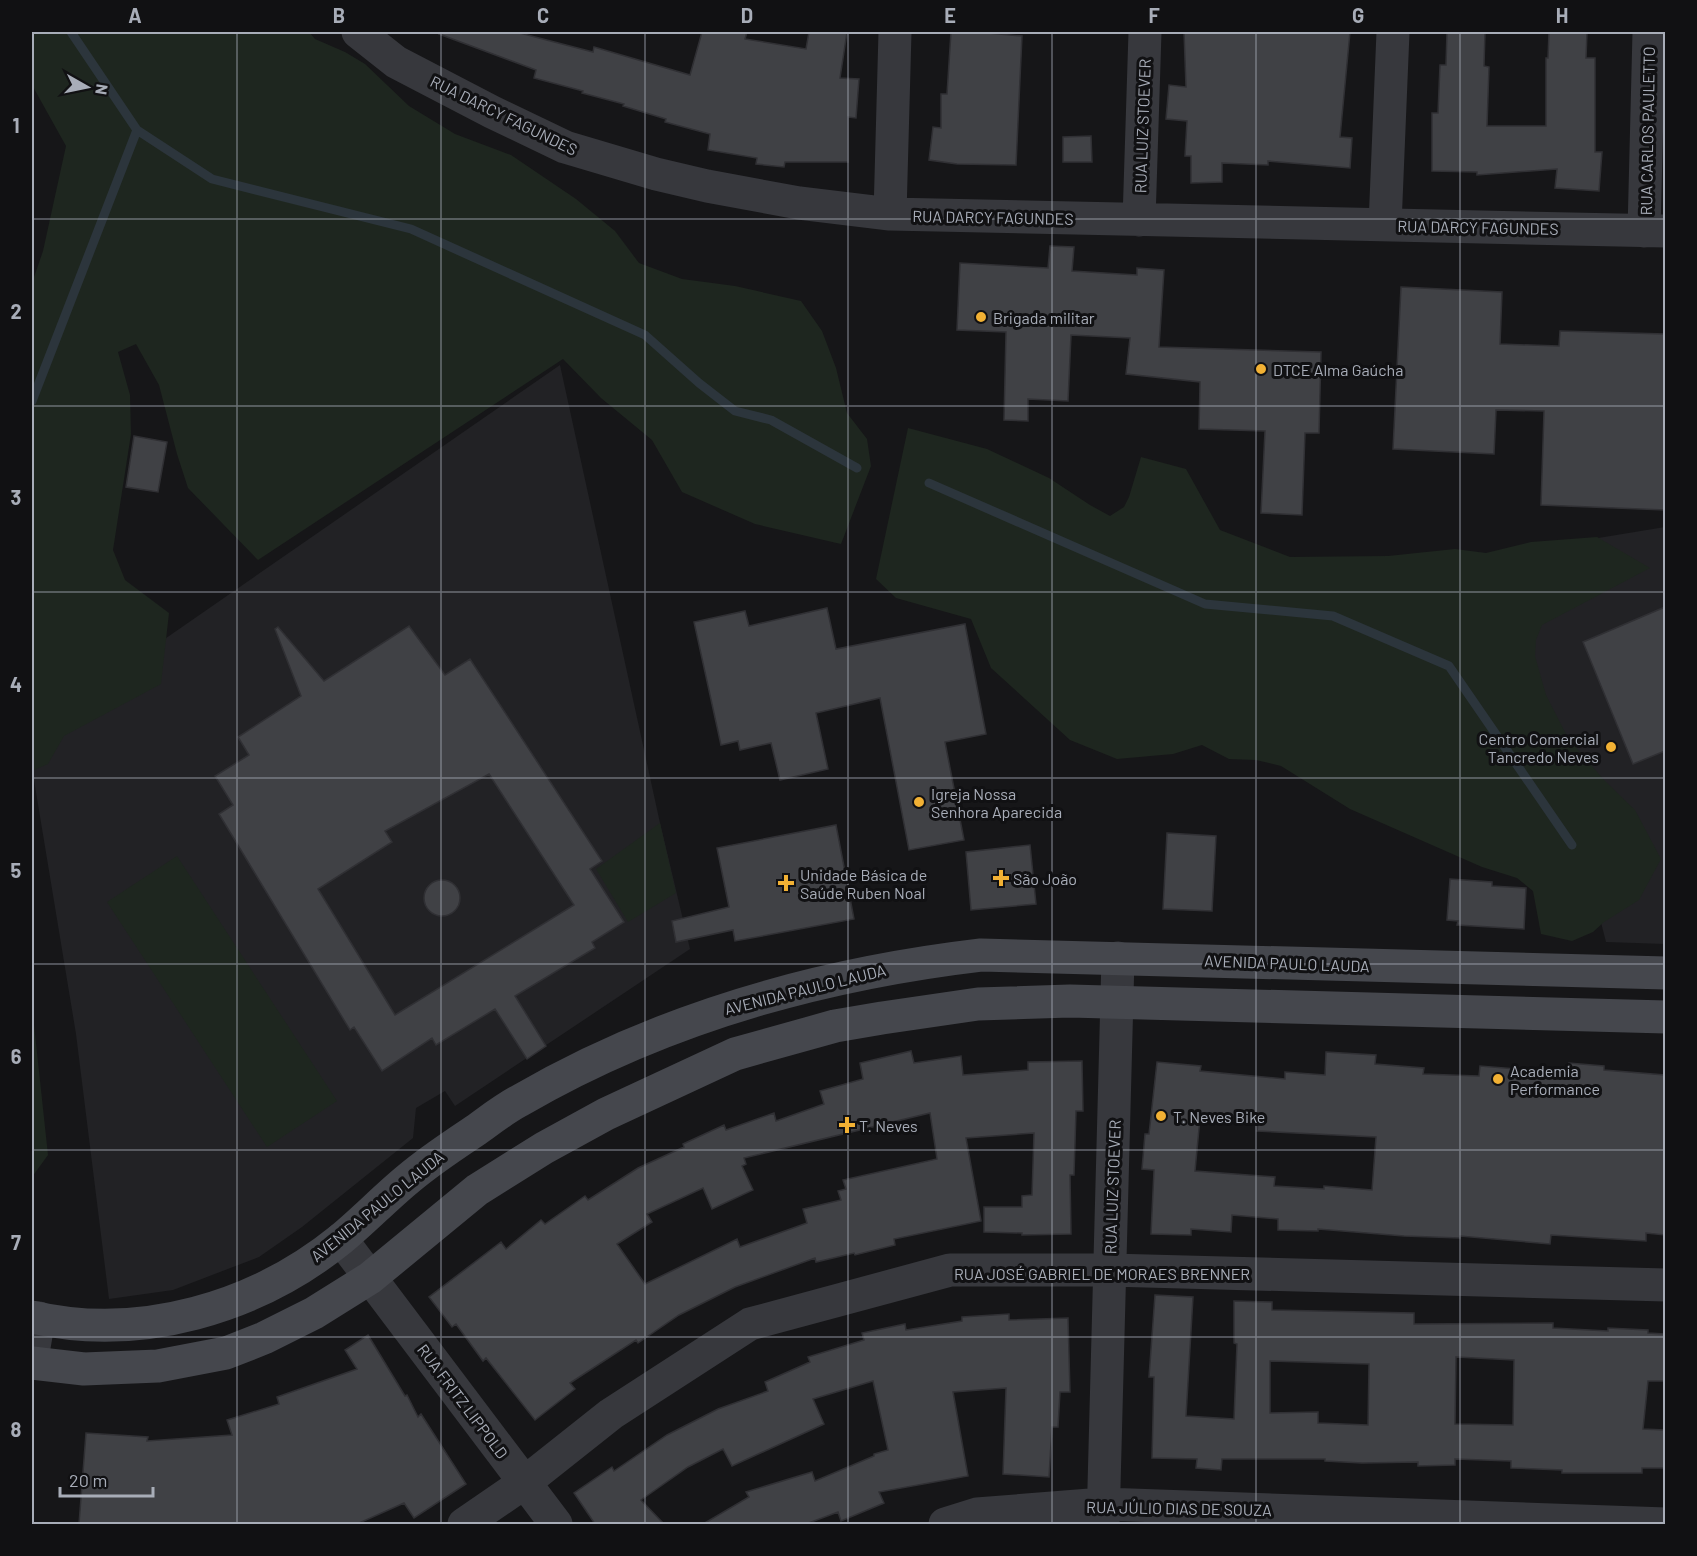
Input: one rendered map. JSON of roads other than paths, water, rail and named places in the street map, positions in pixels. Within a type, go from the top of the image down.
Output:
[{"type":"main road","name":"AVENIDA PAULO LAUDA","points":[[35,1317],[97,1326],[172,1318],[213,1309],[252,1293],[298,1269],[341,1239],[431,1160],[519,1101],[616,1051],[730,1006],[810,985],[914,962],[981,954],[1665,973]]},
{"type":"main road","points":[[32,1361],[84,1369],[158,1366],[226,1353],[264,1338],[314,1313],[370,1278],[477,1190],[544,1148],[606,1114],[735,1054],[835,1026],[978,1004],[1070,1001],[1665,1017]]},
{"type":"street","name":"RUA DARCY FAGUNDES","points":[[358,32],[396,62],[565,147],[656,174],[799,203],[890,214],[1655,231]]},
{"type":"street","points":[[890,214],[895,32]]},
{"type":"street","name":"RUA LUIZ STOEVER","points":[[1139,220],[1145,32]]},
{"type":"street","points":[[1385,225],[1393,32]]},
{"type":"street","name":"RUA CARLOS PAULETTO","points":[[1649,32],[1655,231]]},
{"type":"street","name":"RUA LUIZ STOEVER","points":[[1103,1514],[1118,958]]},
{"type":"street","name":"RUA FRITZ LIPPOLD","points":[[341,1239],[556,1524]]},
{"type":"street","name":"RUA JOSÉ GABRIEL DE MORAES BRENNER","points":[[464,1524],[524,1483],[611,1414],[750,1324],[950,1270],[1110,1270],[1665,1285]]},
{"type":"street","points":[[32,1361],[35,1317]]},
{"type":"street","name":"RUA JÚLIO DIAS DE SOUZA","points":[[945,1524],[977,1514],[1103,1514],[1665,1524]]},
{"type":"waterway","points":[[71,32],[137,130],[212,179],[411,229],[645,335],[699,383],[735,411],[771,420],[857,468]]},
{"type":"waterway","points":[[32,401],[137,130]]},
{"type":"waterway","points":[[929,483],[1205,604],[1333,616],[1449,666],[1572,845]]},
{"type":"place","name":"Brigada militar","points":[[981,317]]},
{"type":"place","name":"DTCE Alma Gaúcha","points":[[1261,369]]},
{"type":"place","name":"Centro Comercial Tancredo Neves","points":[[1611,747]]},
{"type":"place","name":"Igreja Nossa Senhora Aparecida","points":[[919,802]]},
{"type":"place","name":"São João","points":[[1001,878]]},
{"type":"place","name":"Unidade Básica de Saúde Ruben Noal","points":[[786,883]]},
{"type":"place","name":"Academia Performance","points":[[1498,1079]]},
{"type":"place","name":"T. Neves Bike","points":[[1161,1116]]},
{"type":"place","name":"T. Neves","points":[[847,1125]]}]
